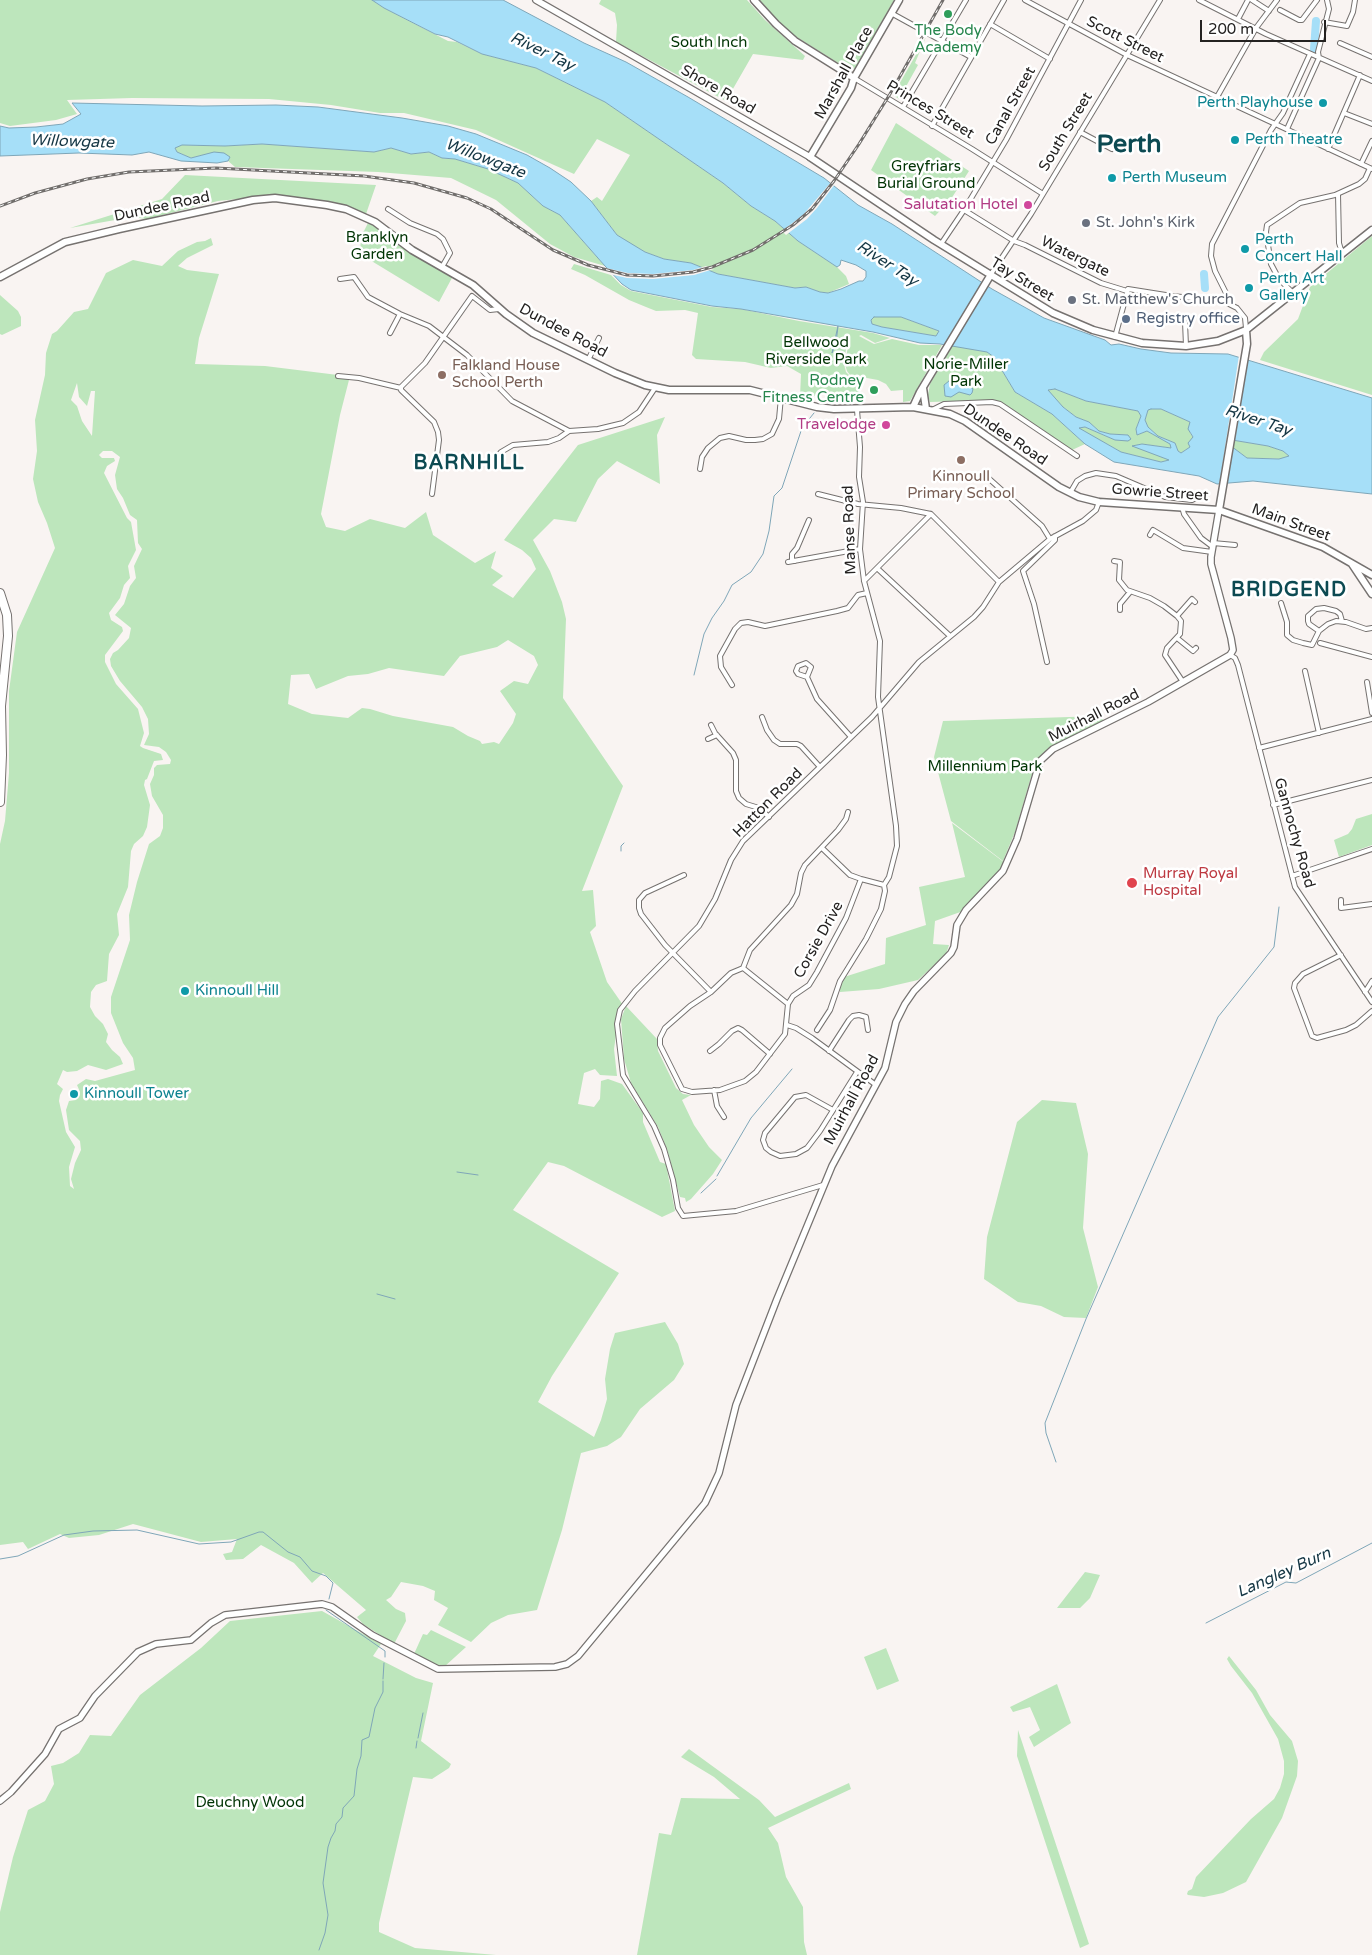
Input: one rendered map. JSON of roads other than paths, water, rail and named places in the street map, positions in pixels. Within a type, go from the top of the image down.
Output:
[{"type":"highway","points":[[0,593],[7,615],[8,636],[1,706],[2,755],[0,802]]},
{"type":"highway","points":[[0,614],[4,634],[0,658]]},
{"type":"main road","points":[[754,0],[795,41],[854,78]]},
{"type":"main road","name":"Marshall Place","points":[[810,157],[851,88],[854,78],[899,0]]},
{"type":"main road","name":"Tay Street","points":[[810,157],[941,244],[988,279],[1002,281],[1053,313],[1076,324],[1115,337],[1156,345],[1186,346],[1218,341],[1246,330],[1372,230]]},
{"type":"main road","name":"Dundee Road","points":[[0,277],[65,242],[253,200],[275,198],[346,209],[375,222],[412,250],[473,284],[499,309],[534,333],[631,380],[655,388],[669,390],[750,390],[817,407],[856,410],[913,407],[950,414],[965,421],[1070,493],[1099,502]]},
{"type":"main road","name":"South Street","points":[[913,407],[988,279]]},
{"type":"main road","points":[[1219,510],[1247,344],[1246,330]]},
{"type":"main road","points":[[923,388],[929,409]]},
{"type":"main road","name":"Gowrie Street","points":[[1099,502],[1219,510]]},
{"type":"main road","name":"Main Street","points":[[1219,510],[1323,547],[1372,575]]},
{"type":"main road","points":[[1352,564],[1372,594]]},
{"type":"street","name":"Shore Road","points":[[536,0],[810,157]]},
{"type":"street","points":[[903,108],[966,0]]},
{"type":"street","points":[[932,126],[1004,0]]},
{"type":"street","name":"Scott Street","points":[[1025,0],[1127,56],[1371,168]]},
{"type":"street","points":[[1080,0],[1087,0]]},
{"type":"street","name":"Canal Street","points":[[941,244],[992,163],[1050,59],[1080,0]]},
{"type":"street","name":"South Street","points":[[988,279],[1043,194],[1160,0]]},
{"type":"street","points":[[1200,0],[1310,54],[1372,81]]},
{"type":"street","points":[[1238,19],[1248,0]]},
{"type":"street","points":[[1252,0],[1269,11]]},
{"type":"street","points":[[1217,97],[1256,28],[1277,0]]},
{"type":"street","points":[[1280,10],[1302,20],[1317,0]]},
{"type":"street","points":[[1287,129],[1319,58],[1318,52],[1328,9],[1327,0]]},
{"type":"street","points":[[1324,22],[1347,26],[1353,12],[1355,0]]},
{"type":"street","points":[[891,13],[971,57]]},
{"type":"street","points":[[990,24],[1050,59]]},
{"type":"street","points":[[1340,42],[1372,57]]},
{"type":"street","points":[[1246,330],[1245,318],[1230,303],[1215,271],[1210,256],[1212,244],[1271,130],[1276,124],[1310,54]]},
{"type":"street","points":[[1328,149],[1360,75]]},
{"type":"street","name":"Princes Street","points":[[854,78],[1043,194]]},
{"type":"street","points":[[1344,113],[1372,124]]},
{"type":"street","points":[[1080,132],[1112,149]]},
{"type":"street","points":[[1361,164],[1372,141]]},
{"type":"street","points":[[1292,292],[1279,279],[1269,259],[1266,228],[1268,223],[1300,203],[1338,194],[1364,180],[1371,168]]},
{"type":"street","points":[[1338,194],[1339,243],[1342,253]]},
{"type":"street","points":[[388,209],[410,223],[437,234],[443,239],[450,253],[442,267]]},
{"type":"street","name":"Watergate","points":[[964,210],[1014,241],[1101,283],[1127,290],[1230,303]]},
{"type":"street","points":[[340,279],[354,278],[368,297],[400,314],[429,326],[467,355],[512,400],[569,430],[598,429],[623,423],[640,412],[655,388]]},
{"type":"street","points":[[1115,337],[1127,290]]},
{"type":"street","points":[[400,388],[425,363],[472,296],[490,310],[499,309]]},
{"type":"street","points":[[390,333],[400,314]]},
{"type":"street","points":[[1185,322],[1186,346]]},
{"type":"street","points":[[588,360],[599,338]]},
{"type":"street","points":[[338,376],[359,378],[400,388],[434,422],[439,440],[432,494]]},
{"type":"street","points":[[700,469],[702,457],[708,448],[720,438],[729,436],[755,440],[764,439],[772,434],[779,419],[781,397]]},
{"type":"street","points":[[929,409],[944,404],[992,402],[1000,404],[1077,456]]},
{"type":"street","name":"Manse Road","points":[[818,1030],[830,1010],[840,981],[876,920],[884,898],[884,885],[894,861],[897,836],[881,706],[878,697],[880,641],[864,581],[860,549],[863,504],[856,410]]},
{"type":"street","points":[[496,458],[501,452],[513,445],[548,442],[559,438],[569,430]]},
{"type":"street","points":[[1070,493],[1077,481],[1085,476],[1096,473],[1116,476],[1165,497],[1192,500],[1196,498]]},
{"type":"street","points":[[986,476],[1042,526],[1050,539]]},
{"type":"street","points":[[818,494],[863,504],[931,514],[999,582]]},
{"type":"street","name":"Hatton Road","points":[[823,1185],[736,1211],[686,1216],[679,1212],[673,1180],[664,1149],[654,1126],[624,1075],[617,1024],[620,1010],[626,1001],[699,926],[708,913],[731,860],[740,846],[851,737],[920,662],[978,612],[999,582],[1050,539],[1083,521],[1096,510],[1099,502]]},
{"type":"street","points":[[1182,508],[1200,538],[1212,547]]},
{"type":"street","points":[[1219,510],[1212,547],[1211,564],[1233,647],[1230,655]]},
{"type":"street","points":[[864,581],[931,514]]},
{"type":"street","points":[[796,561],[792,560],[792,554],[797,548],[809,520]]},
{"type":"street","points":[[1150,535],[1153,530],[1183,548],[1235,545]]},
{"type":"street","points":[[1047,662],[1034,604],[1023,571],[1055,540],[1055,536]]},
{"type":"street","points":[[788,562],[860,549]]},
{"type":"street","points":[[1114,561],[1120,562],[1119,580],[1130,592],[1150,598],[1177,616],[1182,622],[1182,628],[1167,648],[1165,655],[1183,682]]},
{"type":"street","points":[[878,568],[950,636]]},
{"type":"street","points":[[1120,610],[1120,604],[1130,592]]},
{"type":"street","points":[[732,685],[721,668],[720,656],[735,629],[741,623],[748,622],[765,626],[837,611],[848,608],[858,596],[867,593]]},
{"type":"street","points":[[1177,616],[1192,599],[1195,602]]},
{"type":"street","points":[[1281,603],[1287,622],[1287,635],[1289,638],[1303,644],[1312,645],[1319,631],[1328,624],[1342,621],[1364,629],[1372,628]]},
{"type":"street","points":[[1319,631],[1309,624],[1308,621],[1308,616],[1316,609],[1324,608],[1336,611],[1341,616],[1342,621]]},
{"type":"street","points":[[1176,638],[1193,651],[1196,648]]},
{"type":"street","points":[[1320,643],[1372,656]]},
{"type":"street","name":"Muirhall Road","points":[[0,1801],[11,1792],[45,1754],[59,1730],[80,1718],[95,1696],[138,1652],[156,1644],[191,1640],[224,1615],[322,1604],[332,1607],[372,1636],[438,1669],[536,1669],[564,1666],[572,1661],[705,1503],[719,1473],[736,1405],[817,1199],[841,1147],[887,1063],[896,1022],[914,991],[951,953],[958,925],[966,910],[1003,871],[1019,831],[1040,761],[1053,749],[1110,722],[1230,655]]},
{"type":"street","name":"Gannochy Road","points":[[1230,655],[1235,658],[1238,665],[1295,887],[1372,1002]]},
{"type":"street","points":[[1305,671],[1319,733]]},
{"type":"street","points":[[807,677],[820,703],[851,737]]},
{"type":"street","points":[[1367,682],[1372,713]]},
{"type":"street","points":[[762,717],[765,719],[767,730],[774,740],[780,744],[797,744],[801,746],[820,767]]},
{"type":"street","points":[[1259,748],[1372,720]]},
{"type":"street","points":[[711,725],[733,753],[736,760],[736,791],[739,798],[746,804],[759,808],[769,817]]},
{"type":"street","points":[[708,739],[717,735]]},
{"type":"street","points":[[1273,805],[1372,780]]},
{"type":"street","points":[[743,968],[788,1004],[787,1026],[784,1036],[747,1080],[726,1088],[714,1090],[692,1092],[682,1089],[662,1052],[660,1042],[665,1028],[690,1006],[712,992],[731,973],[743,968],[750,950],[791,905],[797,894],[803,868],[817,850],[822,848],[838,830],[848,812]]},
{"type":"street","points":[[822,848],[848,873],[861,879],[884,885]]},
{"type":"street","points":[[1292,876],[1372,849]]},
{"type":"street","points":[[684,875],[651,889],[639,900],[641,914],[673,954],[712,992]]},
{"type":"street","name":"Corsie Drive","points":[[788,1004],[793,996],[809,985],[817,972],[846,918],[861,879]]},
{"type":"street","points":[[1341,900],[1341,908],[1372,904]]},
{"type":"street","points":[[1341,955],[1298,977],[1295,983],[1294,988],[1312,1036],[1317,1038],[1346,1030],[1356,1025],[1372,1011]]},
{"type":"street","points":[[1366,992],[1372,981]]},
{"type":"street","points":[[828,1051],[853,1016],[866,1017],[868,1030]]},
{"type":"street","points":[[787,1026],[802,1032],[876,1085]]},
{"type":"street","points":[[710,1051],[738,1028],[770,1054]]},
{"type":"street","points":[[833,1110],[806,1095],[794,1097],[765,1133],[766,1148],[779,1155],[801,1152],[813,1141],[833,1110],[857,1072]]},
{"type":"street","points":[[714,1090],[717,1106],[724,1117]]},
{"type":"water","points":[[372,0],[503,0],[584,43],[626,62],[688,97],[824,178],[858,205],[892,224],[992,289],[1044,318],[1105,340],[1111,345],[1119,344],[1171,353],[1228,354],[1372,398],[1372,494],[1253,481],[1217,484],[1199,476],[1114,462],[1085,444],[1052,414],[1015,392],[994,357],[987,352],[940,344],[920,343],[873,332],[741,309],[712,306],[631,290],[622,284],[560,215],[543,206],[518,183],[488,169],[455,159],[442,158],[429,152],[411,154],[391,148],[374,152],[262,144],[225,146],[182,145],[175,148],[177,152],[191,158],[214,152],[224,153],[230,157],[228,161],[217,163],[181,161],[149,152],[132,155],[79,153],[0,156],[0,126],[9,128],[63,124],[81,114],[72,103],[202,106],[276,105],[318,107],[402,118],[448,126],[476,134],[527,155],[571,182],[591,201],[617,235],[645,252],[664,259],[691,263],[718,274],[795,288],[806,287],[828,293],[863,281],[866,277],[866,271],[856,265],[841,260],[840,265],[837,267],[798,241],[775,221],[751,206],[723,183],[605,102],[536,68],[482,54],[448,37],[435,34]],"holes":[[[874,317],[901,317],[939,331],[936,336],[882,327],[872,324],[871,320]],[[1055,389],[1086,401],[1138,411],[1141,416],[1136,429],[1137,435],[1147,431],[1170,444],[1171,448],[1142,444],[1132,446],[1169,460],[1161,462],[1121,452],[1079,428],[1085,427],[1115,440],[1128,441],[1131,439],[1128,435],[1099,431],[1089,422],[1076,417],[1063,407],[1048,390]],[[1161,409],[1190,422],[1188,429],[1193,437],[1188,443],[1190,447],[1181,453],[1178,451],[1175,443],[1158,436],[1148,427],[1145,420],[1148,410]],[[1232,440],[1268,446],[1283,451],[1289,456],[1279,459],[1247,458],[1231,446]]]},
{"type":"water","points":[[838,326],[836,343],[832,353]]},
{"type":"water","points":[[949,381],[964,382],[973,389],[972,393],[970,395],[959,392],[951,397],[945,396],[944,385]]},
{"type":"waterway","points":[[1314,49],[1316,21]]},
{"type":"waterway","points":[[1204,274],[1205,288]]},
{"type":"waterway","points":[[694,675],[704,634],[712,618],[732,585],[751,572],[763,554],[769,531],[774,496],[782,488],[802,428],[814,413]]},
{"type":"waterway","points":[[621,851],[621,846],[624,843]]},
{"type":"waterway","points":[[1056,1462],[1046,1433],[1045,1423],[1086,1319],[1218,1017],[1274,947],[1279,907]]},
{"type":"waterway","points":[[717,1176],[751,1118],[792,1069]]},
{"type":"waterway","points":[[457,1172],[478,1175]]},
{"type":"waterway","points":[[701,1193],[716,1179]]},
{"type":"waterway","points":[[377,1294],[395,1299]]},
{"type":"waterway","points":[[0,1559],[18,1556],[64,1535],[93,1531],[137,1530],[199,1544],[231,1542],[263,1532],[288,1552],[300,1557],[312,1571],[326,1576],[333,1583],[329,1599]]},
{"type":"waterway","name":"Langley Burn","points":[[1206,1623],[1286,1582],[1296,1583],[1372,1543]]},
{"type":"waterway","points":[[326,1610],[385,1651],[385,1657]]},
{"type":"waterway","points":[[383,1679],[384,1663]]},
{"type":"waterway","points":[[319,1950],[325,1933],[328,1915],[323,1883],[328,1847],[336,1824],[342,1817],[343,1808],[354,1796],[362,1740],[369,1737],[375,1708],[383,1692],[383,1681]]},
{"type":"waterway","points":[[418,1738],[423,1713]]},
{"type":"waterway","points":[[416,1748],[417,1741]]},
{"type":"railway","points":[[0,206],[35,193],[87,179],[129,172],[216,168],[364,176],[414,183],[467,198],[491,209],[553,250],[588,265],[627,275],[653,276],[693,272],[712,267],[753,250],[793,225],[812,209],[859,144],[890,94],[943,0]]},
{"type":"place","name":"The Body Academy","points":[[948,14]]},
{"type":"place","name":"Perth Playhouse","points":[[1323,103]]},
{"type":"place","name":"Perth Theatre","points":[[1235,140]]},
{"type":"place","name":"Perth Museum","points":[[1112,178]]},
{"type":"place","name":"Salutation Hotel","points":[[1028,205]]},
{"type":"place","name":"St. John's Kirk","points":[[1086,223]]},
{"type":"place","name":"Perth Concert Hall","points":[[1245,249]]},
{"type":"place","name":"Perth Art Gallery","points":[[1249,288]]},
{"type":"place","name":"St. Matthew's Church","points":[[1072,300]]},
{"type":"place","name":"Registry office","points":[[1126,319]]},
{"type":"place","name":"Falkland House School Perth","points":[[442,375]]},
{"type":"place","name":"Rodney Fitness Centre","points":[[874,390]]},
{"type":"place","name":"Travelodge","points":[[886,425]]},
{"type":"place","name":"Kinnoull Primary School","points":[[961,460]]},
{"type":"place","name":"Murray Royal Hospital","points":[[1132,883]]},
{"type":"place","name":"Kinnoull Hill","points":[[185,991]]},
{"type":"place","name":"Kinnoull Tower","points":[[74,1094]]},
{"type":"district","name":"Perth","points":[[1129,145]]},
{"type":"district","name":"BARNHILL","points":[[469,464]]},
{"type":"district","name":"BRIDGEND","points":[[1289,591]]},
{"type":"park label","name":"South Inch","points":[[709,43]]},
{"type":"park label","name":"Greyfriars Burial Ground","points":[[926,176]]},
{"type":"park label","name":"Branklyn Garden","points":[[377,246]]},
{"type":"park label","name":"Bellwood Riverside Park","points":[[816,352]]},
{"type":"park label","name":"Norie-Miller Park","points":[[966,374]]},
{"type":"park label","name":"Millennium Park","points":[[985,767]]},
{"type":"park label","name":"Deuchny Wood","points":[[250,1803]]},
{"type":"water label","name":"River Tay","points":[[542,52]]},
{"type":"water label","name":"Willowgate","points":[[72,142]]},
{"type":"water label","name":"Willowgate","points":[[485,159]]},
{"type":"water label","name":"River Tay","points":[[887,264]]},
{"type":"water label","name":"River Tay","points":[[1258,421]]}]
